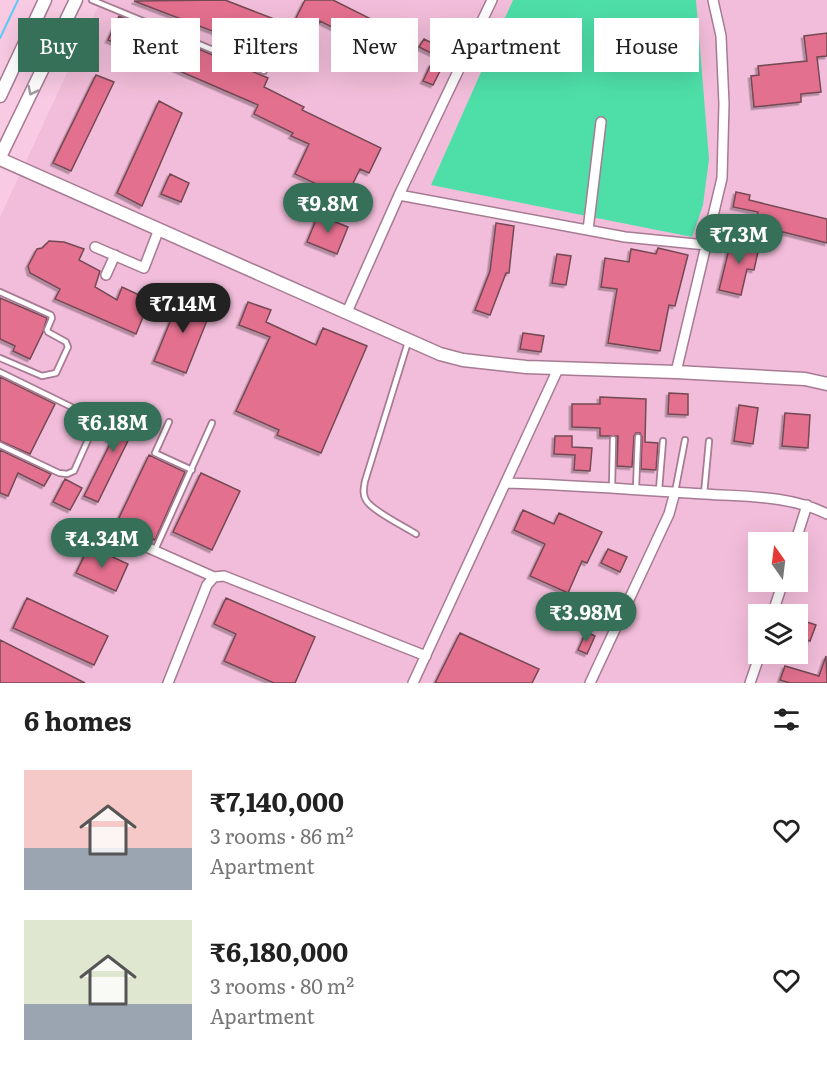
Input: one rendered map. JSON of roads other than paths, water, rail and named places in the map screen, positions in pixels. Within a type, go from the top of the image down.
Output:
[{"type":"street","points":[[0,96],[45,0]]},
{"type":"street","points":[[76,0],[0,158],[440,354],[463,360],[558,369],[805,379],[827,384]]},
{"type":"street","points":[[347,312],[399,195],[492,0]]},
{"type":"street","points":[[676,372],[722,178],[724,104],[721,36],[713,0]]},
{"type":"street","points":[[588,230],[601,122]]},
{"type":"street","points":[[399,195],[625,237],[706,245]]},
{"type":"street","points":[[95,247],[144,268],[159,229]]},
{"type":"street","points":[[106,275],[115,255]]},
{"type":"street","points":[[413,683],[558,369]]},
{"type":"street","points":[[506,483],[636,488],[782,500],[807,505],[827,514]]},
{"type":"street","points":[[590,683],[669,514],[675,492]]},
{"type":"street","points":[[798,532],[807,505]]},
{"type":"street","points":[[115,533],[214,577],[224,576],[426,656]]},
{"type":"street","points":[[168,683],[207,585],[214,577]]},
{"type":"street","points":[[750,683],[757,664]]},
{"type":"lane","points":[[92,0],[212,50]]},
{"type":"lane","points":[[0,292],[51,315],[48,332],[68,344],[56,373],[48,376],[42,376],[0,358]]},
{"type":"lane","points":[[409,339],[363,492],[371,506],[416,534]]},
{"type":"lane","points":[[0,372],[92,417],[95,424],[74,471],[67,474],[59,473],[0,445]]},
{"type":"lane","points":[[169,422],[155,453],[192,470]]},
{"type":"lane","points":[[155,550],[212,423]]},
{"type":"lane","points":[[636,488],[638,437]]},
{"type":"lane","points":[[612,487],[613,439]]},
{"type":"lane","points":[[675,492],[685,440]]},
{"type":"lane","points":[[659,490],[663,441]]},
{"type":"lane","points":[[704,494],[709,441]]},
{"type":"waterway","points":[[0,38],[18,0]]}]
